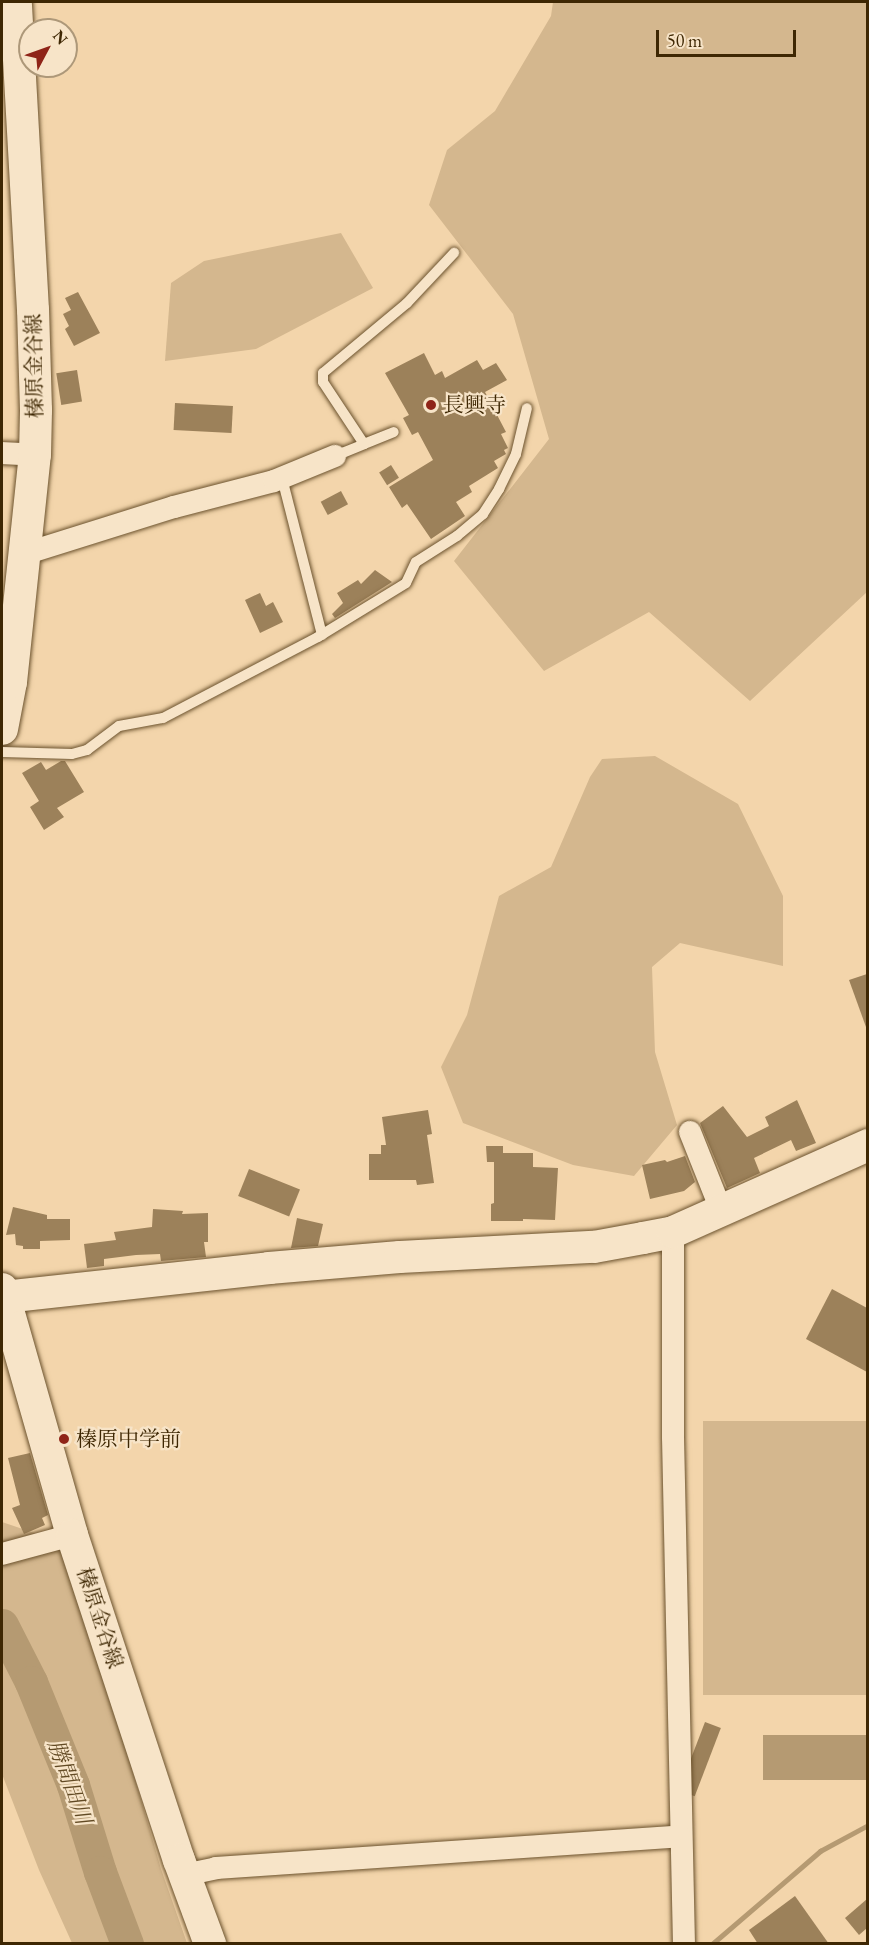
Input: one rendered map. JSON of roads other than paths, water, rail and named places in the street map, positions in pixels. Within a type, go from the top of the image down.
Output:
[{"type":"main road","name":"榛原金谷線","points":[[2,729],[11,682],[35,455],[33,310],[16,2]]},
{"type":"main road","points":[[3,1293],[399,1257],[594,1247],[673,1232],[867,1145]]},
{"type":"main road","name":"榛原金谷線","points":[[3,1293],[72,1535],[184,1875],[210,1944]]},
{"type":"street","points":[[2,453],[35,455]]},
{"type":"street","points":[[24,554],[282,478],[334,456]]},
{"type":"street","points":[[690,1132],[721,1210]]},
{"type":"street","points":[[673,1232],[672,1370],[684,1944]]},
{"type":"street","points":[[5,1553],[72,1535]]},
{"type":"street","points":[[184,1875],[216,1868],[680,1836]]},
{"type":"lane","points":[[364,444],[323,382],[323,373],[408,303],[454,253]]},
{"type":"lane","points":[[2,752],[72,754],[87,750],[119,726],[163,718],[322,635],[406,583],[416,562],[457,536],[483,514],[499,489],[516,454],[527,408]]},
{"type":"lane","points":[[334,456],[394,432]]},
{"type":"lane","points":[[282,478],[322,635]]},
{"type":"waterway","name":"勝間田川","points":[[2,1625],[31,1682],[73,1785],[100,1872],[127,1944]]},
{"type":"waterway","points":[[712,1944],[820,1851],[868,1825]]},
{"type":"place","name":"長興寺","points":[[431,405]]},
{"type":"place","name":"榛原中学前","points":[[64,1439]]}]
